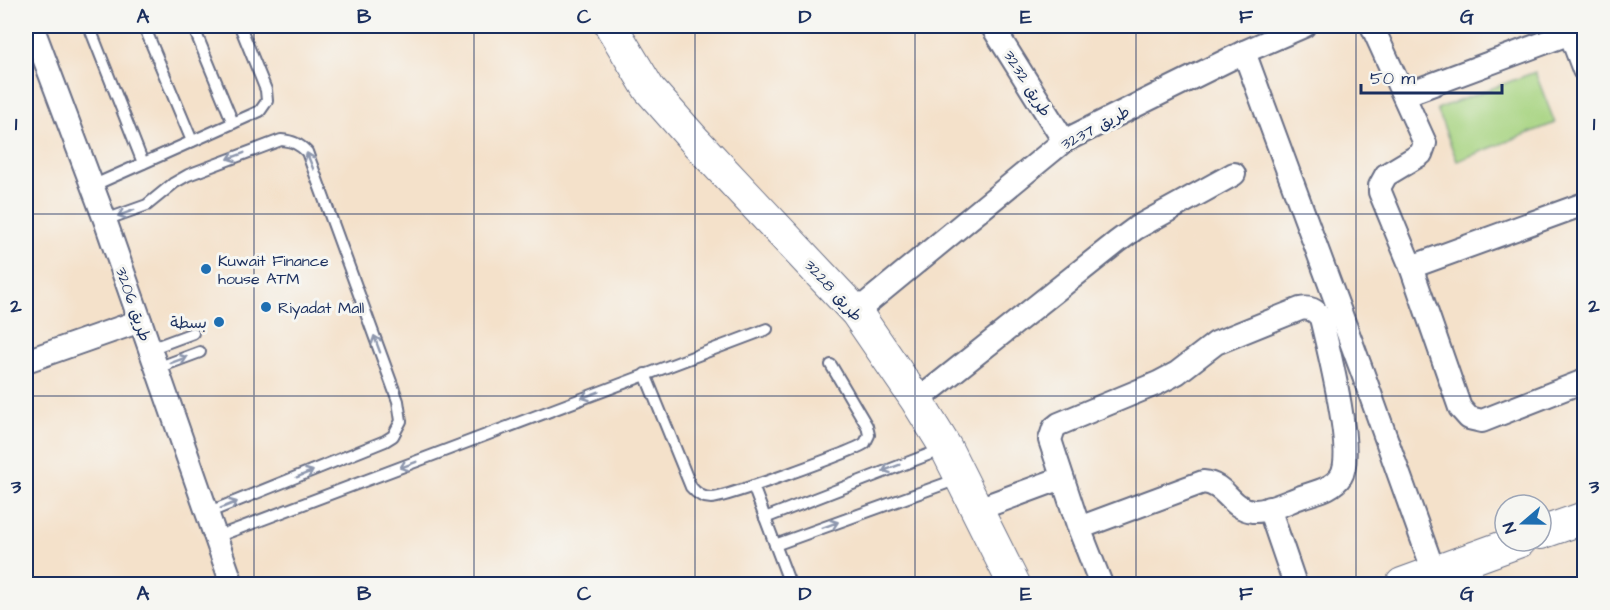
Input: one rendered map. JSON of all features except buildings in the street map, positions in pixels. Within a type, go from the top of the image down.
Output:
[{"type":"street","name":"طريق 3206","points":[[32,26],[105,220],[232,585]]},
{"type":"street","name":"طريق 3228","points":[[611,26],[649,89],[856,312],[918,401],[946,448],[1014,585]]},
{"type":"street","name":"طريق 3232","points":[[992,26],[1064,141]]},
{"type":"street","name":"طريق 3237","points":[[856,312],[1064,141],[1244,52],[1304,26]]},
{"type":"street","points":[[1372,26],[1425,147],[1418,157],[1386,175],[1380,186],[1380,192],[1411,267],[1460,408],[1469,418],[1482,421],[1584,381]]},
{"type":"street","points":[[1404,95],[1577,30],[1584,70]]},
{"type":"street","points":[[1244,52],[1364,374],[1444,577]]},
{"type":"street","points":[[918,401],[1136,228],[1234,174]]},
{"type":"street","points":[[1411,267],[1584,204]]},
{"type":"street","points":[[1079,528],[1203,482],[1219,486],[1230,499],[1246,510],[1256,511],[1332,485],[1338,480],[1345,467],[1339,396],[1321,318],[1310,308],[1300,309],[1222,340],[1205,350],[1177,373],[1059,424],[1050,434],[1062,478],[1079,528],[1101,585]]},
{"type":"street","points":[[26,361],[140,321]]},
{"type":"street","points":[[978,509],[1062,478]]},
{"type":"street","points":[[1269,508],[1295,585]]},
{"type":"street","points":[[1553,529],[1584,518]]},
{"type":"street","points":[[1402,585],[1444,577],[1495,553]]},
{"type":"lane","points":[[89,26],[143,163]]},
{"type":"lane","points":[[144,26],[192,141]]},
{"type":"lane","points":[[193,26],[233,123]]},
{"type":"lane","points":[[92,186],[260,111],[267,101],[266,90],[240,26]]},
{"type":"lane","points":[[105,220],[147,205],[174,183],[188,175],[281,140],[299,144],[307,152],[398,401],[401,421],[393,436],[385,441],[207,513]]},
{"type":"lane","points":[[216,537],[767,329]]},
{"type":"lane","points":[[153,359],[193,333]]},
{"type":"lane","points":[[153,359],[200,352]]},
{"type":"lane","points":[[645,374],[691,487],[696,493],[717,498],[861,446],[867,439],[867,426],[831,364]]},
{"type":"lane","points":[[765,518],[946,448]]},
{"type":"lane","points":[[775,545],[962,477]]},
{"type":"lane","points":[[753,486],[790,585]]},
{"type":"lane","points":[[1444,577],[1473,581],[1483,585]]},
{"type":"green space","points":[[1535,72],[1555,123],[1457,161],[1437,109]]},
{"type":"place","name":"Kuwait Finance house ATM","points":[[206,269]]},
{"type":"place","name":"Riyadat Mall","points":[[266,307]]},
{"type":"place","name":"بسطة","points":[[219,322]]}]
